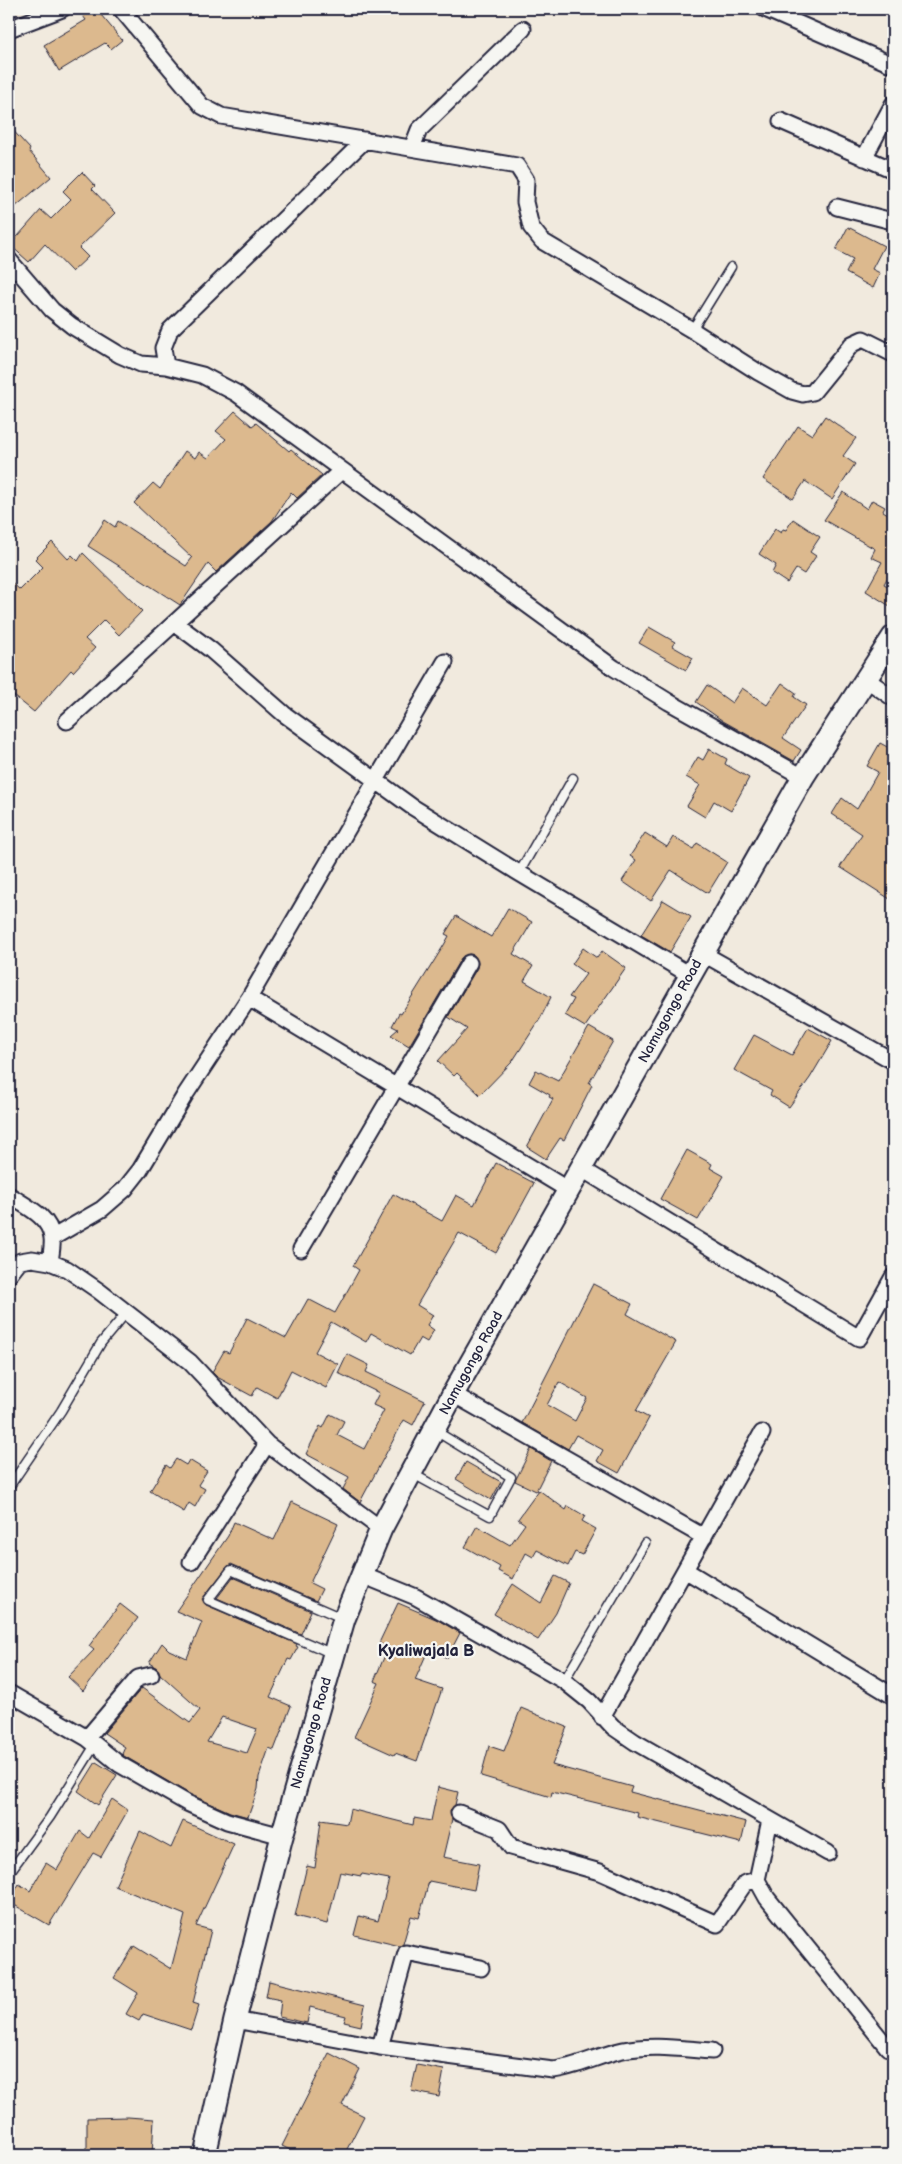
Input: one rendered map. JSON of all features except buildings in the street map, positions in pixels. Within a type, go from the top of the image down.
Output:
[{"type":"main road","name":"Namugongo Road","points":[[205,2155],[235,2020],[282,1836],[333,1654],[344,1619],[381,1530],[453,1394],[570,1191],[702,953],[803,777],[893,637]]},
{"type":"street","points":[[9,29],[62,9]]},
{"type":"street","points":[[121,9],[202,106],[221,116],[517,166],[526,180],[525,202],[531,227],[542,241],[792,391],[803,394],[813,392],[852,344],[863,339],[893,354]]},
{"type":"street","points":[[765,9],[893,65]]},
{"type":"street","points":[[412,148],[419,130],[523,29]]},
{"type":"street","points":[[864,158],[893,104]]},
{"type":"street","points":[[781,121],[893,170]]},
{"type":"street","points":[[166,366],[163,348],[170,330],[365,140]]},
{"type":"street","points":[[837,207],[892,221],[893,219]]},
{"type":"street","points":[[9,260],[52,310],[72,326],[120,355],[141,364],[166,366],[202,375],[236,393],[340,471],[614,668],[669,702],[803,777]]},
{"type":"street","points":[[67,721],[176,624],[340,471]]},
{"type":"street","points":[[176,624],[211,650],[284,714],[411,806],[519,873],[690,974]]},
{"type":"street","points":[[52,1238],[102,1209],[125,1189],[140,1170],[185,1095],[249,998],[445,662]]},
{"type":"street","points":[[866,679],[893,698]]},
{"type":"street","points":[[702,953],[893,1061]]},
{"type":"street","points":[[301,1249],[470,963]]},
{"type":"street","points":[[249,998],[570,1191]]},
{"type":"street","points":[[582,1169],[859,1338],[893,1277]]},
{"type":"street","points":[[9,1195],[39,1214],[49,1226],[52,1238],[50,1262]]},
{"type":"street","points":[[9,1275],[20,1262],[32,1259],[50,1262],[67,1269],[190,1362],[267,1444],[381,1530]]},
{"type":"street","points":[[453,1394],[704,1537]]},
{"type":"street","points":[[602,1717],[762,1433]]},
{"type":"street","points":[[191,1562],[267,1444]]},
{"type":"street","points":[[685,1570],[893,1696]]},
{"type":"street","points":[[362,1575],[416,1597],[564,1681],[589,1701],[613,1727],[635,1742],[828,1853]]},
{"type":"street","points":[[91,1742],[138,1678],[151,1675]]},
{"type":"street","points":[[9,1693],[91,1742],[119,1764],[187,1803],[226,1821],[282,1836]]},
{"type":"street","points":[[459,1813],[499,1829],[511,1847],[600,1872],[717,1924],[745,1883],[757,1880]]},
{"type":"street","points":[[770,1820],[757,1880],[766,1898],[888,2048]]},
{"type":"street","points":[[380,2047],[406,1953],[481,1968]]},
{"type":"street","points":[[235,2020],[380,2047],[553,2070],[569,2068],[623,2050],[643,2048],[712,2050]]},
{"type":"lane","points":[[692,330],[731,267]]},
{"type":"lane","points":[[519,873],[574,778]]},
{"type":"lane","points":[[9,1487],[61,1411],[101,1343],[126,1312]]},
{"type":"lane","points":[[411,1473],[490,1516],[511,1477],[434,1430]]},
{"type":"lane","points":[[564,1681],[645,1543]]},
{"type":"lane","points":[[333,1654],[208,1600],[231,1570],[344,1619]]},
{"type":"lane","points":[[9,1873],[50,1817],[91,1742]]},
{"type":"district","name":"Kyaliwajala B","points":[[426,1651]]}]
